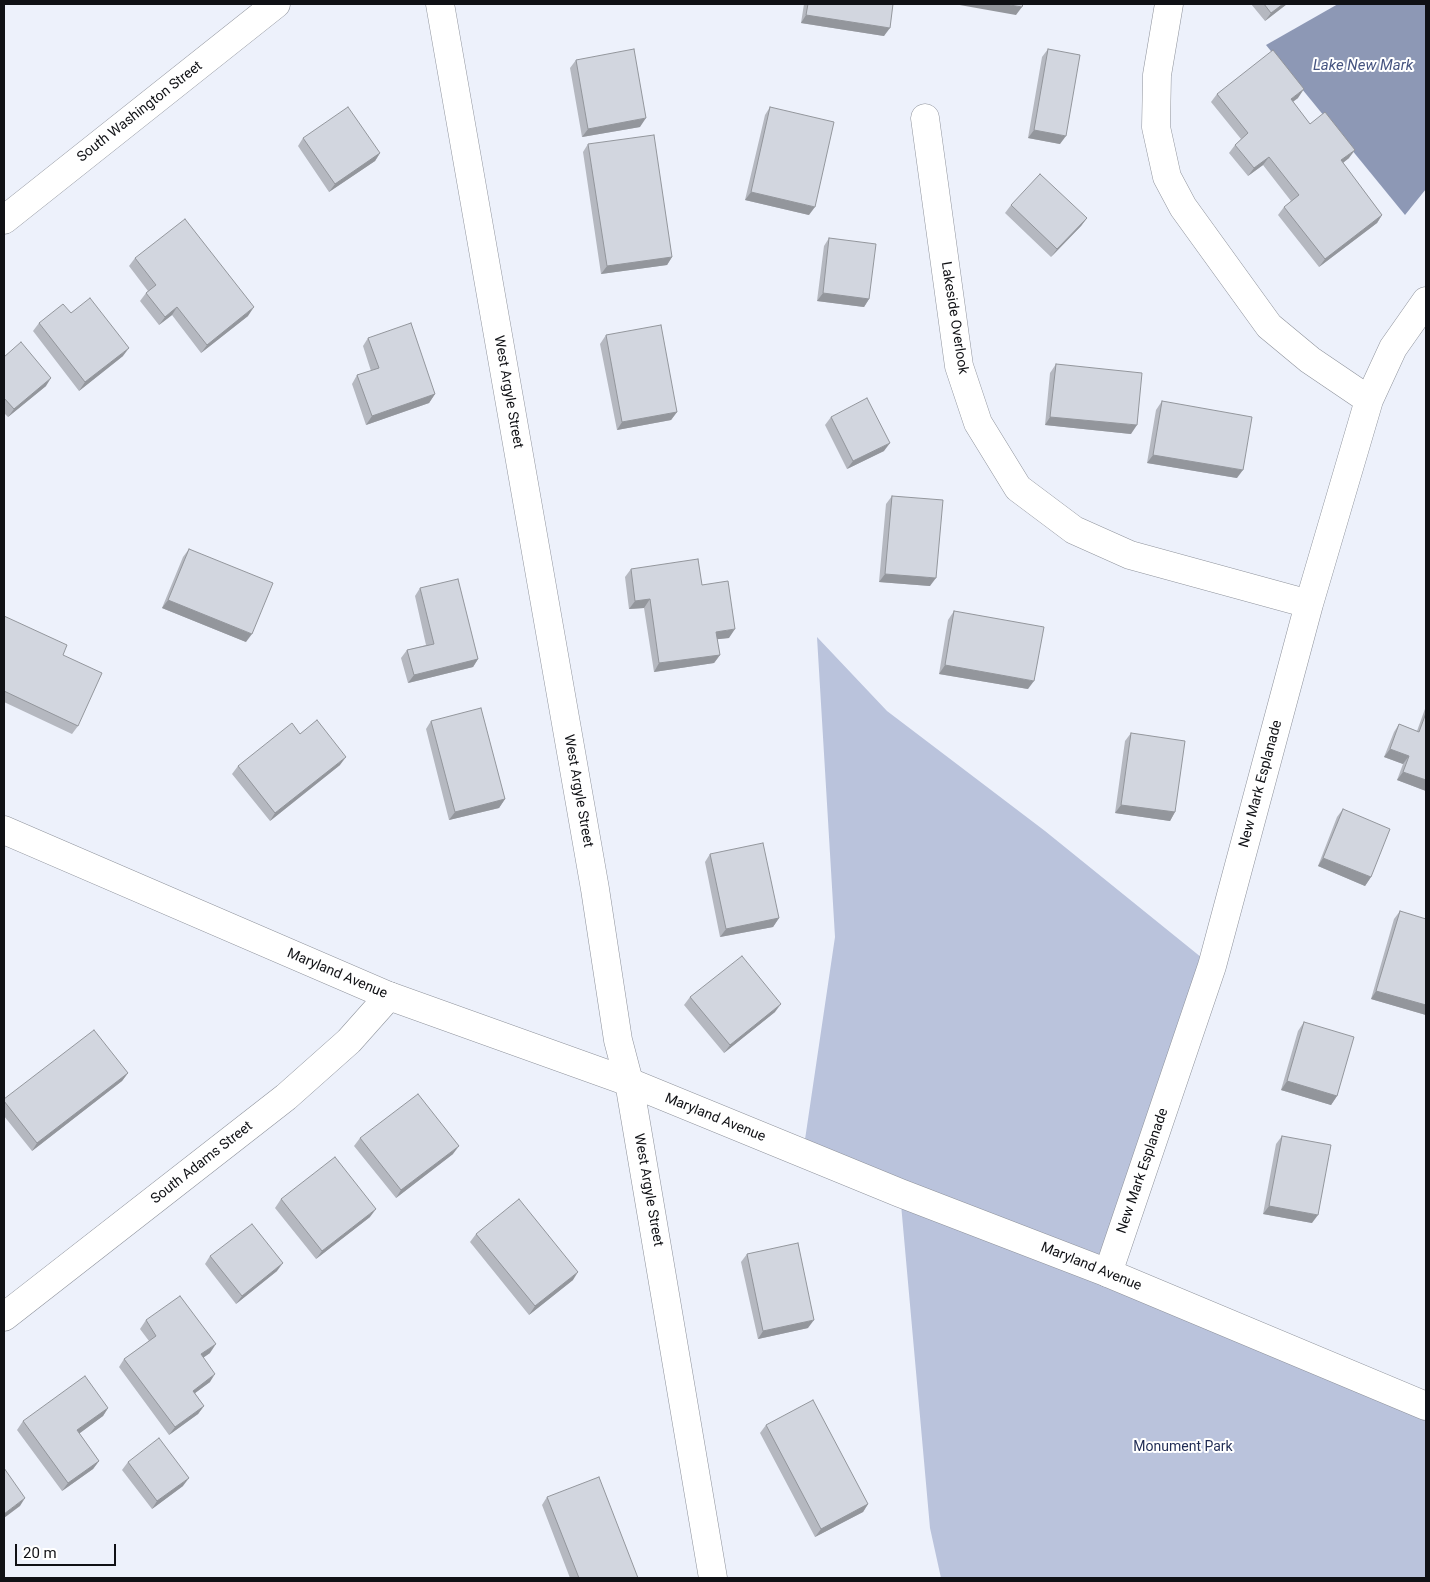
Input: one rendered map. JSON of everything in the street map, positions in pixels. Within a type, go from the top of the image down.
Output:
[{"type":"street","name":"South Washington Street","points":[[4,220],[276,4]]},
{"type":"street","name":"West Argyle Street","points":[[440,4],[595,889],[618,1040],[629,1082],[713,1578]]},
{"type":"street","points":[[1169,4],[1157,75],[1156,128],[1167,177],[1183,207],[1269,326],[1310,360],[1369,400]]},
{"type":"street","name":"Lakeside Overlook","points":[[926,118],[959,366],[978,423],[1018,488],[1074,530],[1130,555],[1309,604]]},
{"type":"street","name":"New Mark Esplanade","points":[[1108,1273],[1212,966],[1309,604],[1369,400],[1393,348],[1426,301]]},
{"type":"street","name":"Maryland Avenue","points":[[4,830],[389,996],[629,1082],[900,1193],[1108,1273],[1426,1406]]},
{"type":"street","name":"South Adams Street","points":[[4,1317],[286,1097],[349,1041],[389,996]]},
{"type":"green space","name":"Monument Park","points":[[817,637],[887,711],[1045,831],[1212,966],[1109,1273],[1426,1406],[1426,1578],[941,1578],[930,1528],[900,1193],[803,1153],[835,937]]},
{"type":"water","name":"Lake New Mark","points":[[1338,4],[1426,4],[1426,189],[1405,215],[1266,45]]},
{"type":"building","points":[[808,4],[893,4],[890,28],[806,15]]},
{"type":"building","points":[[1004,4],[1023,4],[1022,7]]},
{"type":"building","points":[[1264,4],[1283,4],[1271,13]]},
{"type":"building","points":[[634,49],[646,118],[588,129],[576,60]]},
{"type":"building","points":[[1048,49],[1080,55],[1066,136],[1034,130]]},
{"type":"building","points":[[1273,50],[1304,89],[1291,99],[1310,124],[1325,112],[1355,150],[1341,160],[1382,215],[1325,259],[1284,207],[1299,195],[1269,157],[1254,168],[1235,145],[1248,133],[1217,94]]},
{"type":"building","points":[[348,107],[380,153],[335,184],[303,138]]},
{"type":"building","points":[[770,107],[834,122],[815,207],[751,192]]},
{"type":"building","points":[[654,135],[672,257],[607,266],[588,144]]},
{"type":"building","points":[[1040,174],[1087,218],[1057,249],[1011,205]]},
{"type":"building","points":[[185,219],[254,307],[207,345],[177,307],[165,317],[146,293],[156,285],[135,258]]},
{"type":"building","points":[[829,238],[876,244],[869,299],[823,293]]},
{"type":"building","points":[[90,298],[129,348],[85,382],[39,323],[63,304],[71,313]]},
{"type":"building","points":[[411,323],[435,394],[372,416],[357,375],[379,368],[368,338]]},
{"type":"building","points":[[661,325],[677,412],[622,422],[606,335]]},
{"type":"building","points":[[21,342],[51,378],[14,409],[4,398],[4,357]]},
{"type":"building","points":[[1056,364],[1142,373],[1137,425],[1050,417]]},
{"type":"building","points":[[867,398],[890,443],[853,461],[831,417]]},
{"type":"building","points":[[1162,401],[1252,417],[1243,470],[1153,455]]},
{"type":"building","points":[[892,496],[943,500],[936,578],[885,574]]},
{"type":"building","points":[[189,549],[273,583],[252,634],[168,600]]},
{"type":"building","points":[[698,559],[702,585],[728,581],[735,629],[716,632],[720,655],[659,663],[650,599],[635,601],[631,569]]},
{"type":"building","points":[[458,579],[478,659],[414,675],[407,650],[434,644],[420,588]]},
{"type":"building","points":[[954,611],[1044,627],[1034,681],[945,665]]},
{"type":"building","points":[[4,616],[67,645],[63,655],[102,673],[78,726],[4,691]]},
{"type":"building","points":[[481,708],[505,799],[455,812],[431,721]]},
{"type":"building","points":[[1426,713],[1426,780],[1403,772],[1409,756],[1390,749],[1399,724],[1419,732]]},
{"type":"building","points":[[317,720],[346,757],[275,813],[238,766],[292,723],[300,734]]},
{"type":"building","points":[[1131,733],[1185,741],[1175,812],[1121,805]]},
{"type":"building","points":[[1343,809],[1390,829],[1371,877],[1323,858]]},
{"type":"building","points":[[763,843],[779,918],[726,929],[710,854]]},
{"type":"building","points":[[1400,911],[1426,919],[1426,1005],[1376,991]]},
{"type":"building","points":[[742,956],[781,1004],[730,1045],[690,997]]},
{"type":"building","points":[[1304,1022],[1354,1037],[1337,1096],[1287,1081]]},
{"type":"building","points":[[94,1030],[128,1073],[37,1143],[4,1099]]},
{"type":"building","points":[[418,1094],[459,1146],[401,1190],[360,1138]]},
{"type":"building","points":[[1282,1136],[1331,1145],[1318,1215],[1269,1206]]},
{"type":"building","points":[[335,1157],[376,1209],[322,1251],[281,1199]]},
{"type":"building","points":[[519,1199],[578,1272],[535,1306],[476,1234]]},
{"type":"building","points":[[252,1224],[283,1263],[242,1296],[210,1256]]},
{"type":"building","points":[[798,1243],[814,1320],[763,1331],[747,1254]]},
{"type":"building","points":[[180,1296],[216,1344],[201,1354],[215,1374],[193,1391],[204,1406],[175,1427],[124,1359],[156,1336],[146,1320]]},
{"type":"building","points":[[85,1376],[108,1408],[77,1430],[99,1461],[68,1483],[23,1421]]},
{"type":"building","points":[[813,1400],[868,1504],[821,1529],[766,1425]]},
{"type":"building","points":[[159,1438],[189,1478],[157,1501],[128,1462]]},
{"type":"building","points":[[4,1468],[25,1498],[4,1514]]},
{"type":"building","points":[[599,1477],[638,1578],[579,1578],[547,1497]]}]
